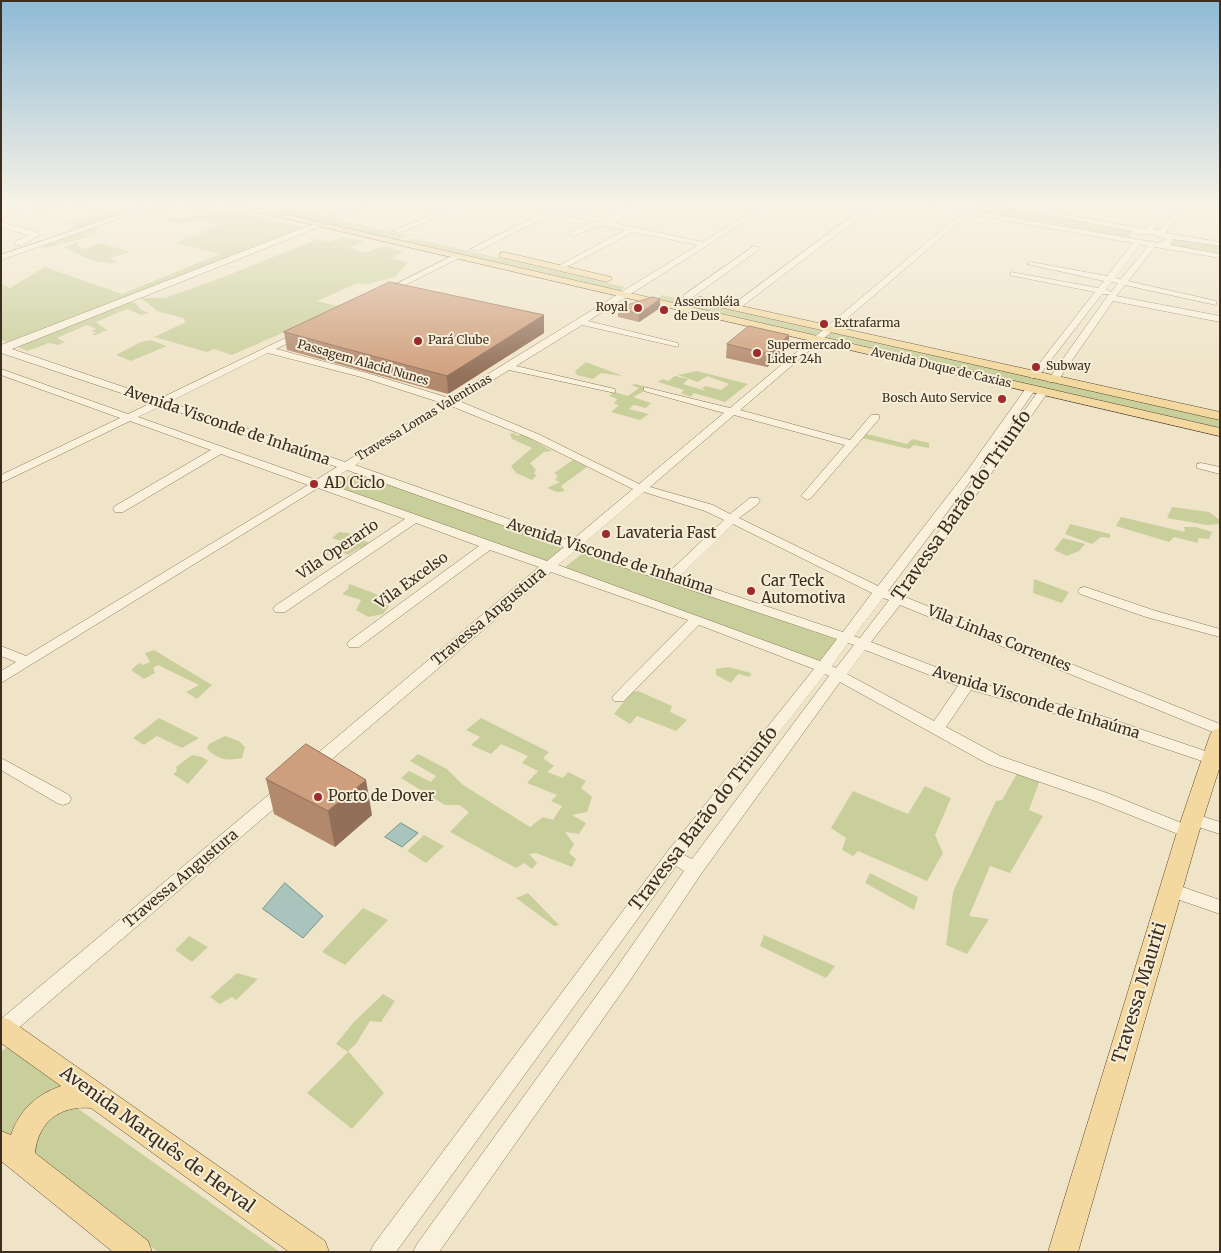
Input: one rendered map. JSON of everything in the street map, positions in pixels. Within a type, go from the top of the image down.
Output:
[{"type":"main road","name":"Avenida Duque de Caxias","points":[[480,261],[594,288],[623,285],[658,303],[886,355],[1030,384],[1220,432]]},
{"type":"main road","name":"Avenida Duque de Caxias","points":[[533,261],[623,285],[666,292],[900,344],[1030,384],[1053,380],[1220,416]]},
{"type":"main road","points":[[594,288],[611,285],[613,282],[623,285]]},
{"type":"main road","points":[[658,303],[652,299],[653,296],[666,292]]},
{"type":"main road","points":[[886,355],[907,354],[908,350],[900,344]]},
{"type":"main road","name":"Travessa Mauriti","points":[[1063,1252],[1190,825],[1218,745]]},
{"type":"main road","name":"Avenida Marquês de Herval","points":[[2,1030],[314,1252]]},
{"type":"main road","points":[[98,1097],[69,1094],[50,1104],[28,1125],[21,1147],[11,1151],[137,1252]]},
{"type":"street","points":[[2,349],[222,261]]},
{"type":"street","points":[[372,298],[446,261]]},
{"type":"street","points":[[561,268],[573,261]]},
{"type":"street","name":"Travessa Lomas Valentinas","points":[[1,678],[508,367],[580,322],[623,285],[668,261]]},
{"type":"street","points":[[687,297],[738,261]]},
{"type":"street","points":[[734,308],[796,261]]},
{"type":"street","name":"Travessa Angustura","points":[[2,1030],[908,261]]},
{"type":"street","name":"Travessa Barão do Triunfo","points":[[382,1252],[673,857],[829,670],[863,643],[897,599],[979,479],[1030,384],[1123,261]]},
{"type":"street","points":[[1053,380],[1094,319],[1141,261]]},
{"type":"street","points":[[1031,264],[1109,278],[1213,303]]},
{"type":"street","points":[[1014,274],[1101,291],[1114,296],[1220,319]]},
{"type":"street","points":[[1080,316],[1094,319]]},
{"type":"street","points":[[580,322],[675,345]]},
{"type":"street","points":[[1,480],[160,404],[310,328]]},
{"type":"street","name":"Avenida Visconde de Inhaúma","points":[[2,349],[346,466],[492,518],[845,636],[967,684],[1097,720],[1218,745]]},
{"type":"street","name":"Passagem Alacid Nunes","points":[[267,350],[364,375],[451,402],[534,436],[614,477],[641,487]]},
{"type":"street","points":[[508,367],[611,391]]},
{"type":"street","name":"Avenida Visconde de Inhaúma","points":[[1,372],[697,619],[829,670],[994,760],[1190,825],[1220,828]]},
{"type":"street","name":"Travessa Barão do Triunfo","points":[[426,1252],[622,976],[695,869],[829,670],[845,636],[880,592],[1006,449],[1020,428],[1030,384]]},
{"type":"street","points":[[648,389],[850,444]]},
{"type":"street","points":[[807,496],[875,417]]},
{"type":"street","points":[[119,509],[220,450]]},
{"type":"street","points":[[1201,466],[1220,471]]},
{"type":"street","name":"Vila Linhas Correntes","points":[[641,487],[694,502],[733,519],[880,592],[1074,669],[1218,745]]},
{"type":"street","points":[[671,577],[754,501]]},
{"type":"street","name":"Vila Operario","points":[[280,609],[414,519]]},
{"type":"street","name":"Vila Excelso","points":[[354,644],[488,545]]},
{"type":"street","points":[[1084,591],[1151,614],[1220,633]]},
{"type":"street","points":[[619,698],[697,619]]},
{"type":"street","points":[[1,650],[27,662]]},
{"type":"street","points":[[937,728],[967,684]]},
{"type":"street","points":[[1,763],[63,799]]},
{"type":"street","points":[[673,857],[695,869]]},
{"type":"street","points":[[1171,890],[1220,907]]},
{"type":"green space","points":[[99,261],[119,263],[111,263]]},
{"type":"green space","points":[[202,261],[220,261],[8,342],[1,340],[1,284],[10,288],[45,267],[122,294]]},
{"type":"green space","points":[[262,261],[408,263],[395,277],[368,284],[358,283],[317,301],[341,307],[232,355],[214,349],[207,352],[154,337],[186,322],[183,318],[157,311],[141,298],[165,298]]},
{"type":"green space","points":[[492,261],[515,261],[625,287],[620,291]]},
{"type":"green space","points":[[662,295],[1220,419],[1220,430],[657,299]]},
{"type":"green space","points":[[126,302],[135,303],[141,310],[149,313],[141,315],[127,309],[96,322],[107,330],[96,335],[91,335],[96,333],[91,331],[96,329],[87,325],[57,338],[65,342],[58,345],[49,343],[27,351],[16,346]]},
{"type":"green space","points":[[150,340],[167,346],[131,361],[116,355],[141,342]]},
{"type":"green space","points":[[586,362],[623,376],[601,373],[593,379],[577,375],[575,371]]},
{"type":"green space","points":[[697,371],[748,384],[725,402],[694,393],[691,397],[681,393],[684,390],[658,382],[662,379],[668,381],[675,376],[688,379],[683,384],[706,391],[702,388],[705,386],[721,390],[729,384],[707,376],[698,382],[678,375]]},
{"type":"green space","points":[[635,384],[650,388],[633,397],[651,403],[646,408],[634,405],[629,409],[649,414],[640,420],[611,412],[619,405],[614,404],[617,399],[609,396],[614,392],[628,396],[639,388],[631,385]]},
{"type":"green space","points":[[513,433],[518,436],[522,434],[552,451],[544,452],[530,463],[536,470],[534,474],[537,475],[532,480],[516,473],[511,466],[532,448],[512,439],[510,434]]},
{"type":"green space","points":[[863,433],[907,444],[912,439],[929,443],[929,448],[914,445],[909,449],[862,438]]},
{"type":"green space","points":[[573,460],[587,467],[561,486],[565,491],[557,492],[547,488],[560,482],[555,480],[558,476],[554,473]]},
{"type":"green space","points":[[356,472],[568,544],[545,563],[330,487]]},
{"type":"green space","points":[[1172,507],[1209,512],[1220,520],[1220,524],[1207,525],[1167,518]]},
{"type":"green space","points":[[1121,517],[1185,532],[1184,527],[1196,527],[1212,532],[1209,539],[1198,538],[1198,543],[1174,537],[1169,542],[1116,526]]},
{"type":"green space","points":[[1070,524],[1110,534],[1110,538],[1101,537],[1092,544],[1065,534]]},
{"type":"green space","points":[[339,532],[349,533],[373,545],[368,548],[359,548],[348,555],[336,549],[328,555],[320,553],[324,550],[327,551],[341,541],[332,538]]},
{"type":"green space","points":[[1063,538],[1085,544],[1079,551],[1067,556],[1054,550]]},
{"type":"green space","points":[[584,552],[838,640],[822,663],[564,568]]},
{"type":"green space","points":[[1034,579],[1069,592],[1062,603],[1033,593]]},
{"type":"green space","points":[[349,584],[387,598],[389,606],[383,614],[368,617],[356,610],[361,600],[342,594],[348,589]]},
{"type":"green space","points":[[154,650],[212,685],[197,699],[186,692],[199,685],[158,665],[153,668],[155,673],[144,679],[131,670],[139,663],[143,665],[150,662],[145,653]]},
{"type":"green space","points":[[728,667],[751,673],[750,677],[738,674],[731,683],[716,675],[716,669]]},
{"type":"green space","points":[[638,691],[672,706],[670,712],[687,720],[676,731],[637,716],[630,724],[614,714],[632,692]]},
{"type":"green space","points":[[159,718],[199,738],[182,748],[157,736],[144,745],[133,738]]},
{"type":"green space","points":[[481,718],[549,752],[543,758],[554,766],[547,772],[563,778],[568,772],[586,781],[581,788],[592,797],[587,812],[572,815],[586,823],[579,834],[565,832],[574,844],[569,853],[576,859],[572,867],[536,853],[529,854],[537,863],[532,869],[524,863],[516,868],[450,832],[469,812],[459,805],[445,805],[401,778],[409,771],[431,782],[436,776],[410,761],[418,754],[447,769],[463,785],[530,827],[543,817],[553,820],[562,806],[551,801],[557,795],[527,783],[538,771],[522,763],[528,756],[501,744],[491,754],[471,745],[480,737],[466,730]]},
{"type":"green space","points":[[225,736],[239,741],[245,747],[242,758],[223,759],[207,749],[209,744]]},
{"type":"green space","points":[[192,755],[202,757],[208,761],[188,784],[173,774],[177,771],[176,767]]},
{"type":"green space","points":[[1018,772],[1040,780],[1029,810],[1043,816],[1010,873],[990,866],[969,916],[989,919],[967,954],[946,945],[953,892],[996,801],[1002,800]]},
{"type":"green space","points":[[925,786],[951,798],[935,835],[943,853],[927,881],[858,851],[853,856],[842,850],[846,838],[831,828],[853,791],[908,814]]},
{"type":"green space","points":[[424,835],[444,846],[426,863],[407,851]]},
{"type":"green space","points":[[870,873],[918,897],[914,910],[865,883]]},
{"type":"green space","points":[[528,893],[559,925],[554,926],[516,898]]},
{"type":"green space","points":[[363,908],[388,920],[345,965],[322,952]]},
{"type":"green space","points":[[764,935],[835,966],[826,978],[760,946]]},
{"type":"green space","points":[[189,936],[208,947],[192,962],[175,950]]},
{"type":"green space","points":[[237,973],[258,979],[236,1000],[232,997],[220,1004],[210,997]]},
{"type":"green space","points":[[383,994],[395,1001],[381,1022],[370,1021],[356,1044],[348,1051],[384,1093],[352,1129],[307,1093],[348,1052],[336,1044],[353,1023]]},
{"type":"green space","points":[[9,1045],[71,1092],[17,1148],[1,1133],[1,1052]]},
{"type":"green space","points":[[77,1108],[280,1252],[158,1252],[43,1161],[32,1148],[47,1113]]},
{"type":"water","points":[[401,823],[418,833],[402,847],[385,837]]},
{"type":"water","points":[[285,883],[323,916],[303,938],[263,909]]},
{"type":"building","name":"Pará Clube","points":[[390,282],[544,315],[447,376],[284,332]]},
{"type":"building","points":[[653,297],[660,299],[639,314],[618,308]]},
{"type":"building","points":[[749,326],[789,335],[768,354],[727,344]]},
{"type":"building","points":[[306,744],[366,780],[328,811],[266,779]]},
{"type":"place","name":"Royal","points":[[638,308]]},
{"type":"place","name":"Assembléia de Deus","points":[[664,310]]},
{"type":"place","name":"Extrafarma","points":[[824,324]]},
{"type":"place","name":"Pará Clube","points":[[418,341]]},
{"type":"place","name":"Supermercado Lider 24h","points":[[757,353]]},
{"type":"place","name":"Subway","points":[[1036,367]]},
{"type":"place","name":"Bosch Auto Service","points":[[1002,399]]},
{"type":"place","name":"AD Ciclo","points":[[314,484]]},
{"type":"place","name":"Lavateria Fast","points":[[606,534]]},
{"type":"place","name":"Car Teck Automotiva","points":[[751,591]]},
{"type":"place","name":"Porto de Dover","points":[[318,797]]}]
